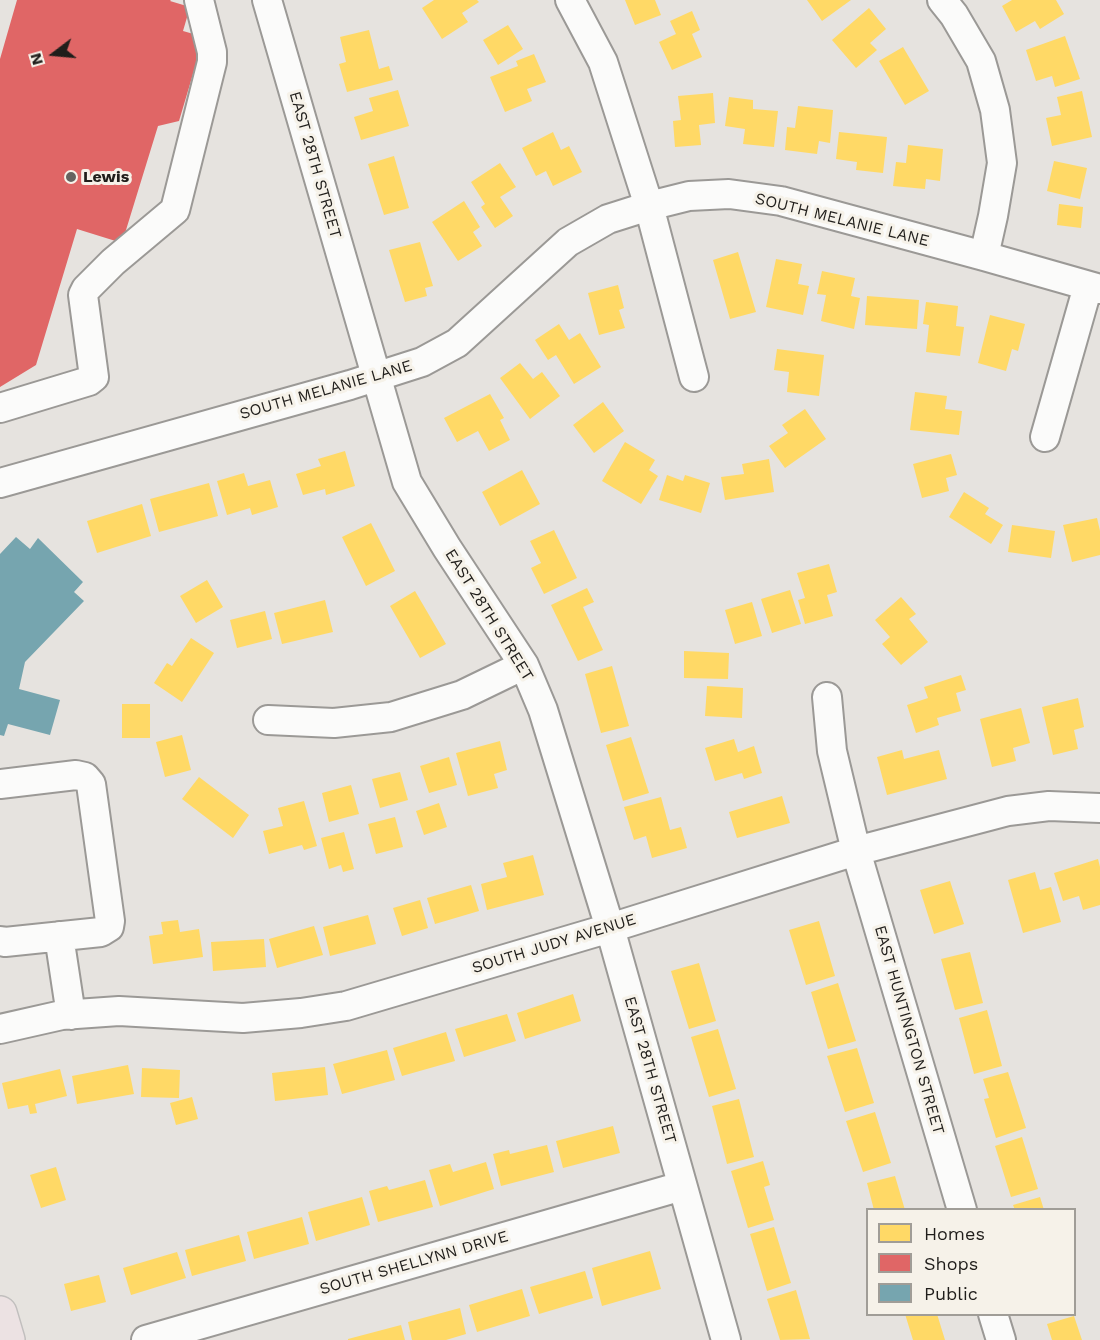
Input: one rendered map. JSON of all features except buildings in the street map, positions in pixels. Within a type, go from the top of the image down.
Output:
[{"type":"main road","points":[[0,1313],[8,1340]]},
{"type":"street","points":[[0,408],[89,381],[94,377],[83,295],[86,289],[113,262],[175,210],[212,62],[212,52],[199,0]]},
{"type":"street","name":"EAST 28TH STREET","points":[[267,0],[407,482],[447,548],[524,665],[543,710],[610,928],[726,1340]]},
{"type":"street","points":[[570,0],[603,62],[648,206],[694,377]]},
{"type":"street","points":[[942,0],[954,15],[981,61],[995,110],[1002,163],[984,256]]},
{"type":"street","name":"SOUTH MELANIE LANE","points":[[0,483],[422,362],[457,343],[568,242],[608,219],[689,196],[729,194],[781,201],[1094,288]]},
{"type":"street","points":[[1045,437],[1094,288]]},
{"type":"street","points":[[268,720],[334,723],[391,717],[462,695],[524,665]]},
{"type":"street","name":"EAST HUNTINGTON STREET","points":[[827,696],[832,751],[856,851],[962,1208]]},
{"type":"street","points":[[0,784],[76,775],[85,777],[91,783],[110,921],[109,927],[101,932],[0,941]]},
{"type":"street","name":"SOUTH JUDY AVENUE","points":[[0,1029],[62,1015],[119,1011],[243,1018],[302,1013],[346,1006],[610,928],[856,851],[1008,810],[1049,806],[1100,808]]},
{"type":"street","points":[[59,936],[71,1015]]},
{"type":"street","name":"SOUTH SHELLYNN DRIVE","points":[[146,1340],[682,1186]]},
{"type":"street","points":[[994,1316],[1001,1340]]},
{"type":"place","name":"Lewis","points":[[71,177]]}]
